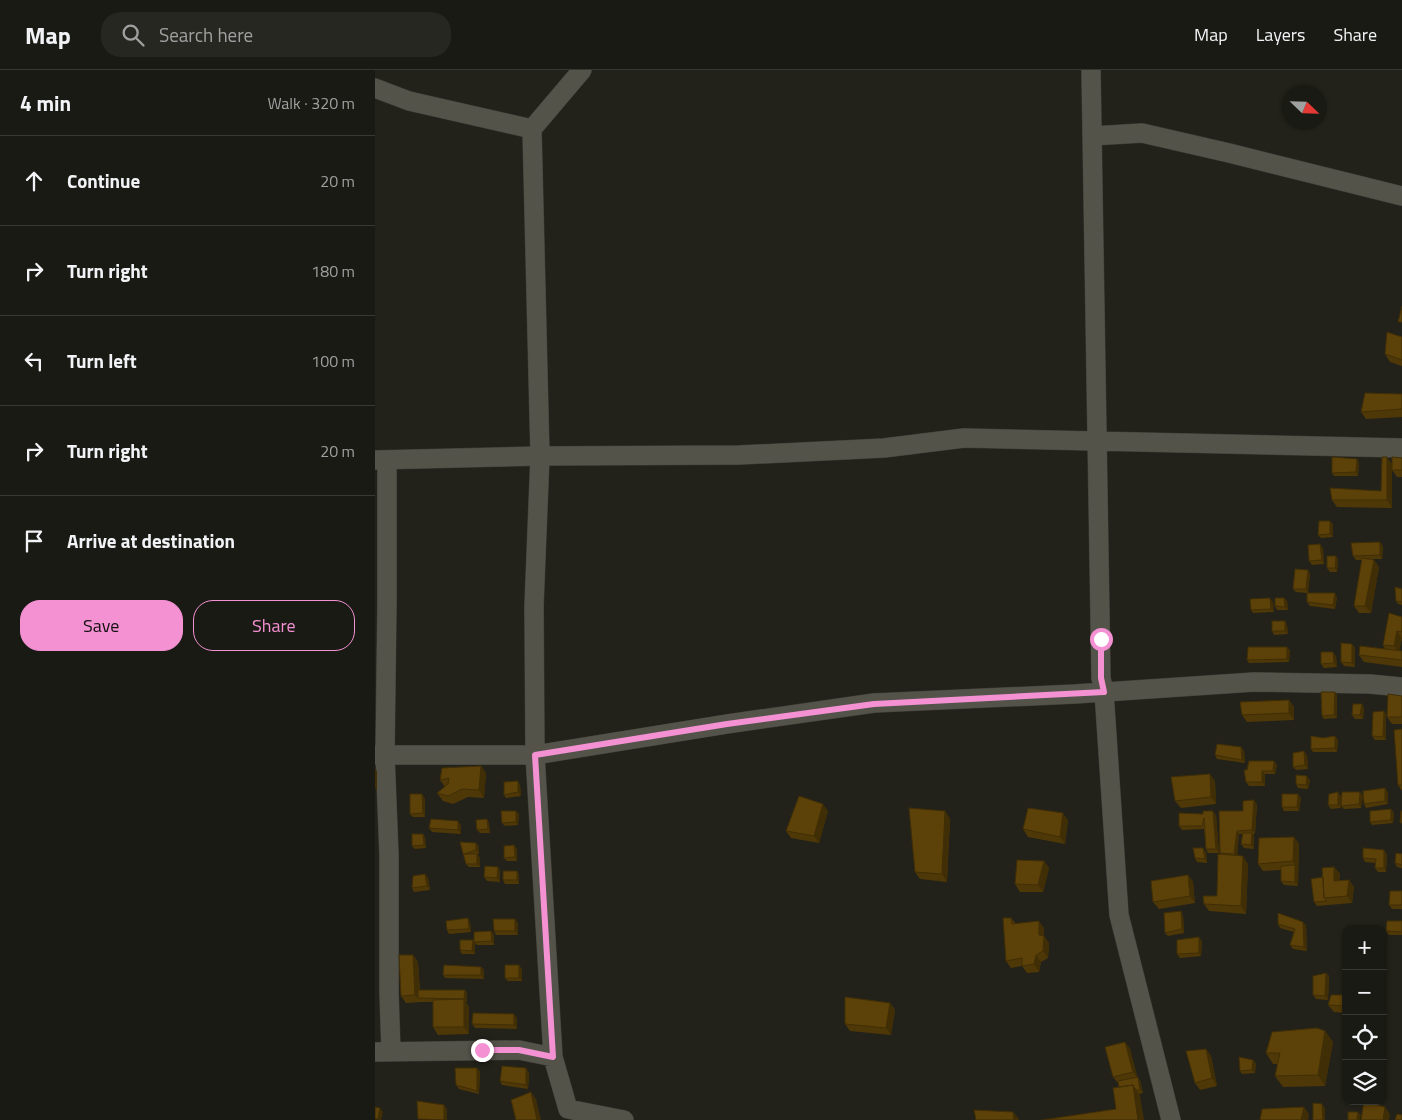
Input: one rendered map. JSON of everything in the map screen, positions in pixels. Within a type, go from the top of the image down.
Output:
[{"type":"street","points":[[582,70],[533,129],[540,456],[534,606],[535,755],[553,1057],[568,1109],[624,1120]]},
{"type":"street","points":[[1091,70],[1101,678],[1104,692],[1119,915],[1171,1120]]},
{"type":"street","points":[[375,88],[409,101],[533,129]]},
{"type":"street","points":[[1092,136],[1142,133],[1402,196]]},
{"type":"street","points":[[553,1057],[519,1050],[383,1052],[389,992],[389,856],[380,754],[387,602],[381,460],[749,454],[884,448],[964,438],[1402,448]]},
{"type":"street","points":[[380,754],[535,755],[727,724],[874,704],[1254,682],[1370,684],[1402,688]]},
{"type":"building","points":[[1402,306],[1402,322],[1398,322]]},
{"type":"building","points":[[1387,332],[1402,337],[1402,360],[1385,354]]},
{"type":"building","points":[[1365,393],[1402,394],[1402,409],[1361,412]]},
{"type":"building","points":[[1332,457],[1357,459],[1356,472],[1332,473]]},
{"type":"building","points":[[1382,457],[1387,457],[1387,500],[1332,500],[1330,488],[1381,491]]},
{"type":"building","points":[[1392,457],[1402,458],[1402,470],[1392,470]]},
{"type":"building","points":[[1319,521],[1330,521],[1330,534],[1318,535]]},
{"type":"building","points":[[1380,542],[1380,555],[1353,556],[1351,543]]},
{"type":"building","points":[[1320,544],[1322,560],[1309,561],[1308,545]]},
{"type":"building","points":[[1327,556],[1336,556],[1335,568],[1327,568]]},
{"type":"building","points":[[1362,558],[1374,560],[1365,606],[1354,606]]},
{"type":"building","points":[[1295,569],[1308,570],[1306,589],[1293,589]]},
{"type":"building","points":[[1395,587],[1402,589],[1402,602],[1396,601]]},
{"type":"building","points":[[1307,593],[1335,593],[1333,605],[1307,602]]},
{"type":"building","points":[[1270,598],[1271,609],[1251,610],[1250,599]]},
{"type":"building","points":[[1275,598],[1284,598],[1285,607],[1275,606]]},
{"type":"building","points":[[1389,613],[1402,617],[1402,632],[1397,631],[1394,646],[1383,645]]},
{"type":"building","points":[[1272,621],[1285,621],[1285,631],[1272,631]]},
{"type":"building","points":[[1341,643],[1352,644],[1352,663],[1341,662]]},
{"type":"building","points":[[1360,646],[1402,651],[1402,660],[1359,655]]},
{"type":"building","points":[[1248,647],[1287,647],[1287,659],[1247,660]]},
{"type":"building","points":[[1321,652],[1333,652],[1334,663],[1321,664]]},
{"type":"building","points":[[1321,692],[1335,692],[1334,715],[1322,716]]},
{"type":"building","points":[[1388,694],[1402,696],[1402,717],[1387,717]]},
{"type":"building","points":[[1289,700],[1289,713],[1242,715],[1240,702]]},
{"type":"building","points":[[1353,704],[1362,704],[1360,715],[1352,715]]},
{"type":"building","points":[[1384,711],[1383,737],[1372,736],[1373,712]]},
{"type":"building","points":[[1402,729],[1402,785],[1398,785],[1394,730]]},
{"type":"building","points":[[1311,736],[1323,738],[1335,736],[1335,748],[1311,749]]},
{"type":"building","points":[[1217,744],[1241,747],[1242,760],[1215,755]]},
{"type":"building","points":[[1304,751],[1305,765],[1293,767],[1293,753]]},
{"type":"building","points":[[1249,761],[1274,761],[1273,771],[1262,771],[1262,782],[1246,782],[1244,770],[1247,770]]},
{"type":"building","points":[[481,766],[479,790],[462,789],[448,796],[437,793],[448,784],[449,778],[440,780],[442,768]]},
{"type":"building","points":[[1210,774],[1211,797],[1175,801],[1171,777]]},
{"type":"building","points":[[1296,775],[1307,776],[1306,785],[1296,784]]},
{"type":"building","points":[[518,781],[518,792],[504,795],[504,782]]},
{"type":"building","points":[[1385,788],[1385,801],[1364,804],[1363,791]]},
{"type":"building","points":[[1338,792],[1338,805],[1328,805],[1329,794]]},
{"type":"building","points":[[1342,792],[1360,792],[1359,804],[1341,806]]},
{"type":"building","points":[[410,794],[422,794],[423,813],[410,814]]},
{"type":"building","points":[[1282,794],[1298,794],[1297,807],[1282,807]]},
{"type":"building","points":[[799,796],[823,804],[814,836],[786,831]]},
{"type":"building","points":[[1254,800],[1252,830],[1237,831],[1234,854],[1220,853],[1219,811],[1243,811],[1243,801]]},
{"type":"building","points":[[909,808],[945,811],[942,874],[915,872]]},
{"type":"building","points":[[1028,808],[1063,813],[1060,837],[1023,829]]},
{"type":"building","points":[[1391,809],[1391,820],[1370,822],[1370,811]]},
{"type":"building","points":[[501,811],[516,811],[516,822],[502,823]]},
{"type":"building","points":[[1203,811],[1213,811],[1216,849],[1206,849],[1204,818],[1202,826],[1179,826],[1179,813],[1203,814]]},
{"type":"building","points":[[1401,811],[1402,823],[1400,823]]},
{"type":"building","points":[[431,819],[458,821],[458,830],[429,828]]},
{"type":"building","points":[[487,819],[488,829],[477,830],[476,820]]},
{"type":"building","points":[[1243,833],[1252,833],[1251,845],[1241,844]]},
{"type":"building","points":[[412,834],[423,834],[424,845],[412,846]]},
{"type":"building","points":[[1294,837],[1293,861],[1258,864],[1259,838]]},
{"type":"building","points":[[460,842],[476,843],[476,850],[464,854],[477,854],[477,864],[466,864]]},
{"type":"building","points":[[514,845],[515,857],[504,858],[504,846]]},
{"type":"building","points":[[1193,848],[1203,848],[1205,859],[1195,858]]},
{"type":"building","points":[[1363,848],[1384,850],[1384,868],[1375,868],[1376,859],[1363,858]]},
{"type":"building","points":[[1396,853],[1402,854],[1402,865],[1395,863]]},
{"type":"building","points":[[1218,854],[1243,856],[1241,906],[1204,904],[1203,896],[1217,896]]},
{"type":"building","points":[[1017,860],[1044,861],[1038,885],[1015,884]]},
{"type":"building","points":[[1295,865],[1295,882],[1281,881],[1281,866]]},
{"type":"building","points":[[485,866],[498,867],[497,878],[484,877]]},
{"type":"building","points":[[1334,867],[1334,881],[1349,880],[1347,896],[1324,898],[1322,868]]},
{"type":"building","points":[[503,871],[517,871],[517,880],[503,880]]},
{"type":"building","points":[[425,874],[427,886],[412,888],[413,876]]},
{"type":"building","points":[[1188,875],[1190,896],[1153,902],[1151,881]]},
{"type":"building","points":[[1323,877],[1324,898],[1327,901],[1314,902],[1311,879]]},
{"type":"building","points":[[1390,891],[1402,891],[1402,905],[1389,905]]},
{"type":"building","points":[[1181,911],[1182,929],[1165,933],[1164,913]]},
{"type":"building","points":[[1278,913],[1303,922],[1304,947],[1290,945],[1295,929],[1278,924]]},
{"type":"building","points":[[468,918],[469,929],[447,930],[446,921]]},
{"type":"building","points":[[1003,918],[1011,918],[1012,924],[1039,921],[1039,935],[1044,936],[1043,951],[1036,955],[1034,964],[1022,966],[1022,958],[1006,961]]},
{"type":"building","points":[[493,919],[515,919],[515,931],[494,931]]},
{"type":"building","points":[[1387,921],[1402,921],[1402,932],[1387,931]]},
{"type":"building","points":[[491,931],[492,941],[474,942],[474,932]]},
{"type":"building","points":[[1199,937],[1199,953],[1177,954],[1177,940]]},
{"type":"building","points":[[460,940],[473,940],[472,951],[460,950]]},
{"type":"building","points":[[399,955],[413,955],[415,995],[401,996]]},
{"type":"building","points":[[444,965],[481,967],[481,975],[443,975]]},
{"type":"building","points":[[505,965],[519,965],[519,978],[505,978]]},
{"type":"building","points":[[1326,973],[1325,996],[1313,995],[1313,976]]},
{"type":"building","points":[[418,990],[465,990],[464,999],[418,998]]},
{"type":"building","points":[[1331,995],[1342,995],[1342,1006],[1328,1005]]},
{"type":"building","points":[[845,997],[890,1003],[886,1028],[845,1024]]},
{"type":"building","points":[[464,999],[464,1027],[433,1027],[433,1000]]},
{"type":"building","points":[[473,1013],[514,1014],[514,1025],[472,1024]]},
{"type":"building","points":[[1317,1028],[1325,1031],[1318,1075],[1275,1076],[1280,1053],[1266,1053],[1272,1032]]},
{"type":"building","points":[[1125,1042],[1133,1072],[1113,1077],[1105,1047]]},
{"type":"building","points":[[1206,1049],[1212,1078],[1195,1083],[1186,1051]]},
{"type":"building","points":[[1239,1057],[1253,1060],[1252,1070],[1240,1071]]},
{"type":"building","points":[[502,1066],[526,1068],[526,1085],[500,1081]]},
{"type":"building","points":[[455,1068],[477,1068],[477,1091],[456,1085]]},
{"type":"building","points":[[1138,1077],[1140,1090],[1136,1090],[1133,1085],[1119,1087],[1118,1081]]},
{"type":"building","points":[[1133,1085],[1138,1120],[1042,1120],[1116,1109],[1113,1088]]},
{"type":"building","points":[[531,1092],[537,1120],[516,1120],[511,1100]]},
{"type":"building","points":[[417,1101],[444,1105],[444,1120],[418,1119]]},
{"type":"building","points":[[1313,1103],[1322,1104],[1323,1120],[1313,1120]]},
{"type":"building","points":[[1363,1105],[1385,1107],[1383,1120],[1361,1120]]},
{"type":"building","points":[[375,1107],[380,1108],[378,1119],[375,1119]]},
{"type":"building","points":[[1304,1107],[1301,1120],[1260,1120],[1262,1109]]},
{"type":"building","points":[[974,1110],[1013,1112],[1014,1120],[976,1120]]},
{"type":"building","points":[[1348,1112],[1358,1112],[1357,1120],[1348,1120]]},
{"type":"building","points":[[1397,1114],[1402,1115],[1402,1120],[1395,1120]]},
{"type":"route","points":[[482,1050],[519,1050],[553,1057],[535,755],[727,724],[874,704],[1104,692],[1101,678],[1101,639]]}]
